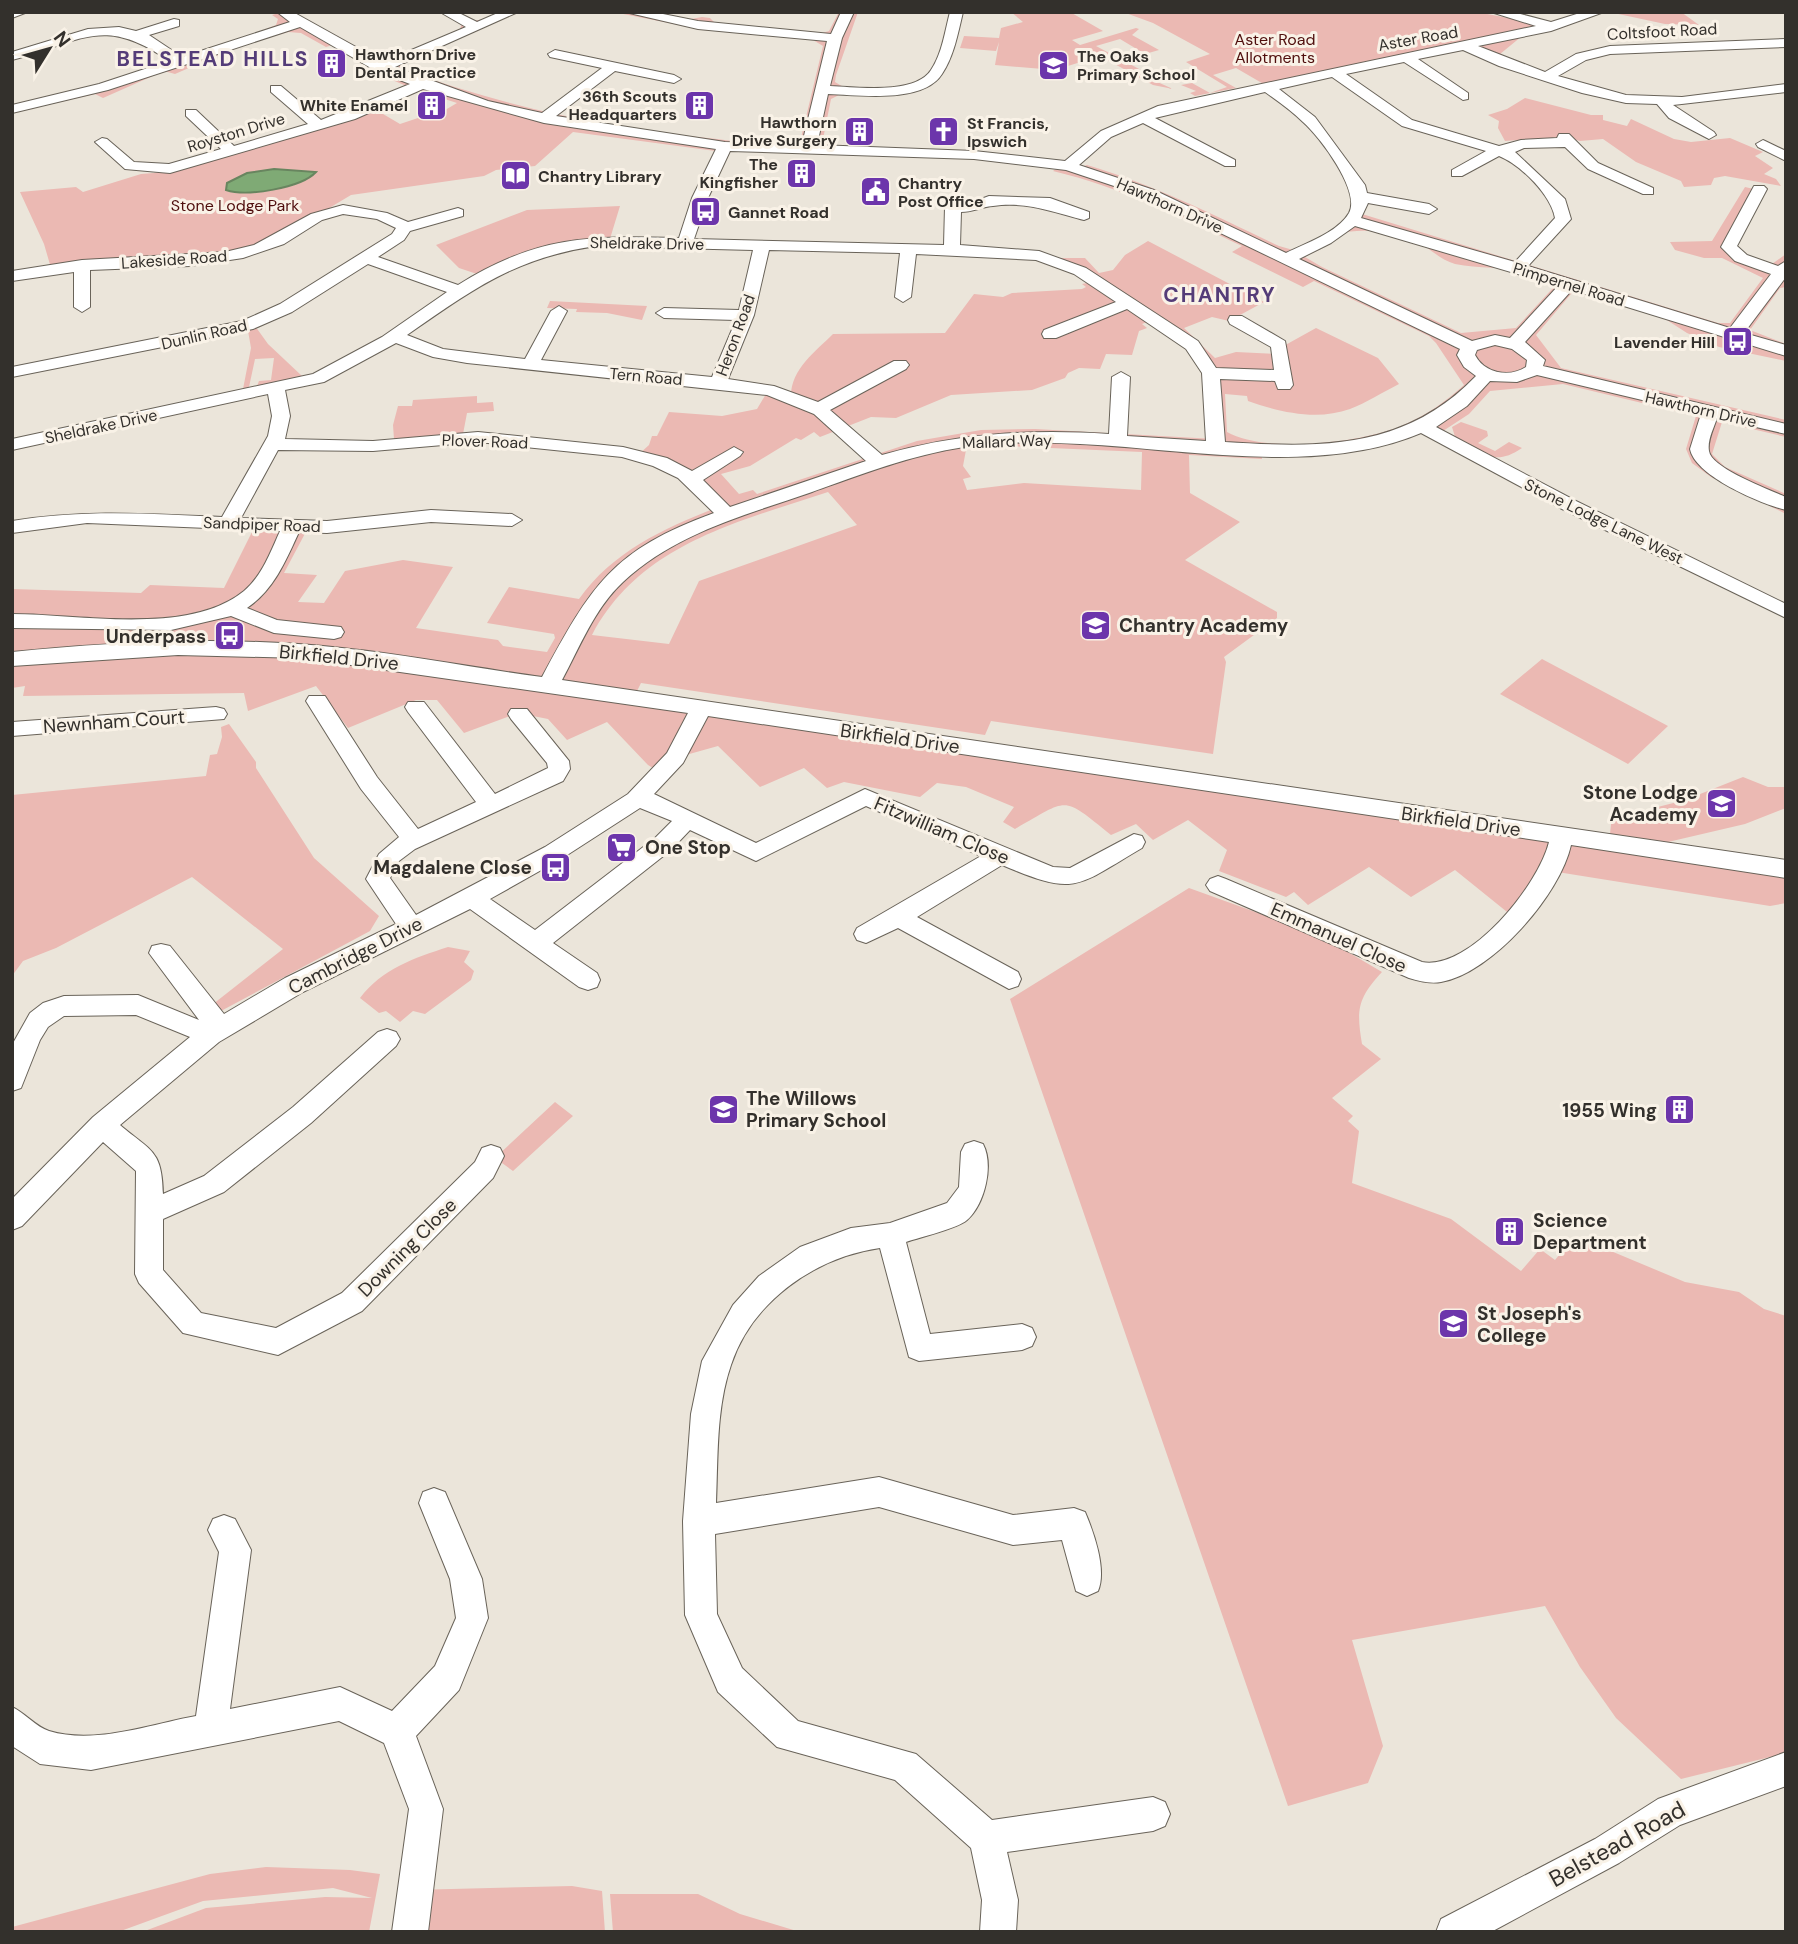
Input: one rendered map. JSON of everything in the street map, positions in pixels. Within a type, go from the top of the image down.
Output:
[{"type":"street","name":"Hawthorn Drive","points":[[283,12],[381,68],[422,85],[544,119],[644,137],[726,146],[974,155],[1068,166],[1139,189],[1471,347]]},
{"type":"street","points":[[446,12],[477,27]]},
{"type":"street","points":[[381,68],[512,12]]},
{"type":"street","points":[[631,12],[698,25],[835,38]]},
{"type":"street","points":[[698,25],[712,12]]},
{"type":"street","points":[[808,150],[835,38],[848,12]]},
{"type":"street","points":[[822,90],[895,90],[928,81],[936,72],[957,12]]},
{"type":"street","points":[[1497,12],[1551,27]]},
{"type":"street","points":[[12,14],[18,13]]},
{"type":"street","points":[[1464,44],[1551,27],[1593,13]]},
{"type":"street","points":[[136,35],[174,23]]},
{"type":"street","points":[[12,109],[88,92],[300,23]]},
{"type":"street","points":[[12,56],[102,26],[136,35],[180,62]]},
{"type":"street","name":"Coltsfoot Road","points":[[1546,77],[1581,57],[1610,50],[1786,43]]},
{"type":"street","name":"Aster Road","points":[[1068,166],[1100,138],[1141,116],[1190,102],[1464,44],[1494,59],[1611,96],[1662,102],[1786,88]]},
{"type":"street","points":[[555,53],[675,79]]},
{"type":"street","points":[[1405,57],[1463,96]]},
{"type":"street","points":[[544,119],[613,66]]},
{"type":"street","points":[[1334,72],[1407,123],[1501,151],[1532,173],[1553,194],[1564,211],[1560,224],[1518,268]]},
{"type":"street","name":"Royston Drive","points":[[102,142],[124,164],[151,170],[176,168],[319,126],[369,109],[422,85]]},
{"type":"street","points":[[1267,86],[1310,120],[1357,185],[1362,197],[1352,220],[1286,259]]},
{"type":"street","points":[[276,89],[319,126]]},
{"type":"street","points":[[1662,102],[1674,116],[1709,135]]},
{"type":"street","points":[[191,113],[232,152]]},
{"type":"street","points":[[1141,116],[1230,163]]},
{"type":"street","points":[[1457,173],[1521,144],[1567,139],[1593,166],[1647,191]]},
{"type":"street","points":[[1763,144],[1786,157]]},
{"type":"street","points":[[685,243],[700,198],[726,146]]},
{"type":"street","points":[[1734,334],[1784,269],[1741,258],[1729,247],[1759,189]]},
{"type":"street","points":[[1362,197],[1429,209]]},
{"type":"street","points":[[953,250],[953,206],[1013,202],[1053,203],[1063,212],[1084,215]]},
{"type":"street","name":"Lakeside Road","points":[[12,276],[82,265],[207,260],[235,255],[265,247],[327,212],[343,207],[360,208],[394,220],[404,228]]},
{"type":"street","points":[[366,258],[398,237],[404,228],[458,213]]},
{"type":"street","name":"Pimpernel Road","points":[[1352,220],[1786,351]]},
{"type":"street","name":"Sheldrake Drive","points":[[12,445],[276,389],[335,371],[502,264],[557,246],[596,241],[1013,252],[1052,260],[1090,276],[1188,341],[1211,373]]},
{"type":"street","name":"Heron Road","points":[[718,383],[746,315],[762,246]]},
{"type":"street","points":[[903,297],[909,249]]},
{"type":"street","points":[[366,258],[460,291]]},
{"type":"street","name":"Dunlin Road","points":[[12,372],[247,325],[286,308],[366,258]]},
{"type":"street","points":[[82,265],[82,307]]},
{"type":"street","points":[[1514,344],[1568,284]]},
{"type":"street","points":[[1050,334],[1130,302]]},
{"type":"street","points":[[530,365],[559,311]]},
{"type":"street","points":[[664,313],[746,315]]},
{"type":"street","points":[[1216,447],[1211,373],[1283,380],[1280,348],[1271,339],[1236,320]]},
{"type":"street","points":[[1271,339],[1294,332]]},
{"type":"street","name":"Tern Road","points":[[392,336],[453,356],[772,390],[820,408],[840,423],[879,463]]},
{"type":"street","points":[[1489,341],[1514,344],[1534,357],[1534,369],[1513,378],[1488,374],[1468,361],[1466,355],[1471,347],[1489,341]]},
{"type":"street","points":[[820,408],[900,365]]},
{"type":"street","name":"Hawthorn Drive","points":[[1534,369],[1786,429]]},
{"type":"street","name":"Mallard Way","points":[[549,684],[586,615],[615,578],[668,539],[726,515],[879,463],[933,447],[983,439],[1118,442],[1295,452],[1342,449],[1378,443],[1424,428],[1458,407],[1488,374]]},
{"type":"street","points":[[1118,442],[1121,377]]},
{"type":"street","points":[[228,523],[274,444],[281,416],[276,389]]},
{"type":"street","points":[[1711,411],[1699,451],[1704,462],[1784,507]]},
{"type":"street","name":"Stone Lodge Lane West","points":[[1424,428],[1552,497],[1786,612]]},
{"type":"street","name":"Plover Road","points":[[274,444],[373,446],[452,438],[495,438],[633,454],[670,466],[692,479],[726,515]]},
{"type":"street","points":[[692,479],[734,452]]},
{"type":"street","name":"Sandpiper Road","points":[[12,527],[87,517],[354,526],[431,516],[512,520]]},
{"type":"street","points":[[12,621],[172,623],[204,619],[231,609],[262,584],[293,525]]},
{"type":"street","name":"Birkfield Drive","points":[[231,609],[274,626],[334,632]]},
{"type":"street","name":"Birkfield Drive","points":[[12,659],[119,650],[261,649],[369,658],[1786,870]]},
{"type":"street","points":[[317,701],[369,783],[414,840]]},
{"type":"street","points":[[416,707],[491,805]]},
{"type":"street","name":"Cambridge Drive","points":[[12,1218],[102,1125],[216,1032],[294,985],[472,898],[553,853],[636,800],[675,758],[701,709]]},
{"type":"street","name":"Newnham Court","points":[[12,729],[216,714]]},
{"type":"street","points":[[411,927],[378,879],[383,863],[397,848],[555,775],[559,769],[558,761],[519,714]]},
{"type":"street","name":"Fitzwilliam Close","points":[[636,800],[653,802],[756,853],[865,797],[1050,876],[1074,877],[1133,842]]},
{"type":"street","points":[[536,943],[663,844],[687,820]]},
{"type":"street","name":"Emmanuel Close","points":[[1218,885],[1418,971],[1443,973],[1458,966],[1517,920],[1554,865],[1562,835]]},
{"type":"street","points":[[866,934],[1000,855]]},
{"type":"street","points":[[472,898],[588,980]]},
{"type":"street","points":[[898,917],[1009,979]]},
{"type":"street","points":[[161,953],[216,1032]]},
{"type":"street","points":[[12,1081],[28,1037],[39,1020],[52,1010],[64,1006],[138,1005],[216,1032]]},
{"type":"street","points":[[148,1213],[214,1184],[303,1115],[387,1040]]},
{"type":"street","name":"Downing Close","points":[[102,1125],[149,1166],[149,1274],[193,1324],[278,1342],[352,1302],[484,1170],[491,1156]]},
{"type":"street","points":[[974,1152],[972,1189],[957,1212],[890,1235],[851,1240],[810,1255],[769,1285],[743,1314],[717,1361],[706,1414],[699,1521],[701,1615],[730,1681],[789,1735],[904,1766],[986,1838],[1000,1900],[998,1932]]},
{"type":"street","points":[[890,1235],[919,1348],[1022,1337]]},
{"type":"street","points":[[699,1521],[879,1492],[1013,1530],[1074,1522],[1087,1580]]},
{"type":"street","points":[[397,1731],[447,1678],[472,1618],[466,1579],[434,1503]]},
{"type":"street","points":[[211,1728],[235,1550],[224,1530]]},
{"type":"street","points":[[12,1724],[40,1747],[91,1753],[340,1704],[397,1731],[426,1809],[410,1932]]},
{"type":"street","name":"Belstead Road","points":[[1454,1932],[1607,1851],[1670,1811],[1786,1769]]},
{"type":"street","points":[[986,1838],[1153,1814]]},
{"type":"green space","points":[[296,12],[288,15],[336,44],[326,47],[301,33],[288,32],[235,48],[175,74],[164,71],[103,98],[95,94],[12,113],[12,105],[88,88],[261,31],[276,25],[278,19],[272,15]]},
{"type":"green space","name":"Stone Lodge Park","points":[[613,12],[686,20],[702,17],[710,18],[720,28],[816,35],[829,31],[839,12],[858,12],[836,75],[835,82],[845,88],[845,92],[831,99],[823,139],[835,146],[726,146],[723,152],[573,132],[535,166],[496,170],[484,176],[351,195],[279,238],[244,252],[51,268],[44,244],[20,192],[76,187],[83,192],[141,174],[179,171],[378,111],[400,124],[424,116],[430,119],[457,103],[423,92],[404,90],[404,85],[367,69],[390,63],[379,59],[394,58],[460,29],[462,23],[484,19],[402,62],[400,68],[517,105],[636,129],[749,143],[771,144],[801,138],[823,46],[813,40],[705,30]]},
{"type":"green space","points":[[1011,12],[1070,12],[1103,31],[1072,40],[1080,45],[1139,29],[1132,35],[1159,50],[1145,54],[1120,39],[1096,46],[1141,70],[1135,72],[1173,89],[1153,85],[1100,56],[1055,70],[995,65],[999,42],[996,51],[960,48],[964,36],[999,38],[1001,28],[1023,22]]},
{"type":"green space","name":"Aster Road Allotments","points":[[1123,12],[1477,12],[1544,25],[1527,32],[1494,59],[1464,45],[1267,86],[1236,68],[1213,75],[1236,88],[1195,96],[1190,93],[1196,91],[1181,85],[1192,83],[1210,93],[1227,87],[1186,62],[1210,54],[1153,23]]},
{"type":"green space","points":[[1609,12],[1681,12],[1699,25],[1665,24]]},
{"type":"green space","points":[[1525,98],[1591,115],[1603,115],[1603,120],[1627,126],[1631,119],[1674,139],[1691,142],[1730,138],[1763,152],[1755,156],[1773,168],[1764,174],[1776,179],[1781,186],[1725,176],[1714,178],[1711,185],[1684,187],[1681,181],[1636,162],[1603,139],[1580,141],[1566,137],[1505,141],[1498,128],[1499,121],[1488,115],[1507,109]]},
{"type":"green space","points":[[1083,166],[1112,173],[1185,202],[1293,250],[1322,267],[1461,333],[1516,328],[1553,288],[1530,274],[1518,271],[1455,264],[1406,236],[1389,232],[1345,232],[1362,214],[1718,323],[1730,323],[1763,278],[1722,258],[1704,258],[1675,250],[1670,242],[1712,241],[1745,187],[1758,190],[1732,252],[1772,264],[1786,254],[1786,287],[1780,288],[1750,330],[1786,344],[1786,361],[1719,347],[1687,333],[1659,315],[1590,293],[1571,294],[1536,335],[1561,368],[1786,420],[1786,437],[1722,422],[1712,454],[1725,467],[1786,494],[1786,514],[1711,477],[1692,463],[1686,449],[1696,416],[1563,384],[1490,391],[1469,414],[1443,431],[1423,428],[1396,438],[1261,451],[1262,459],[1189,455],[1190,493],[1240,522],[1185,560],[1277,612],[1277,618],[1224,657],[1226,662],[1213,754],[991,721],[985,735],[641,683],[634,697],[1786,869],[1786,903],[1770,906],[1551,871],[1517,920],[1455,870],[1411,897],[1369,867],[1308,905],[1294,892],[1286,897],[1219,871],[1227,850],[1188,820],[1153,840],[1136,824],[1111,835],[1083,813],[1065,805],[1046,811],[1015,829],[1003,822],[1014,807],[966,787],[937,783],[920,797],[844,782],[827,788],[804,768],[760,787],[718,746],[675,758],[661,773],[648,765],[607,722],[567,740],[548,719],[518,713],[464,733],[437,700],[416,700],[348,728],[316,686],[248,711],[244,693],[23,696],[25,686],[12,688],[12,589],[141,593],[150,585],[224,588],[256,524],[309,526],[284,573],[317,575],[298,602],[324,603],[345,571],[403,560],[453,567],[416,628],[498,640],[503,646],[547,652],[555,638],[554,634],[487,623],[509,587],[579,599],[608,567],[624,554],[679,523],[718,507],[702,488],[638,455],[649,445],[652,436],[657,436],[669,412],[722,416],[757,409],[766,394],[791,396],[795,377],[800,369],[833,334],[945,333],[974,294],[1003,297],[1012,293],[1082,289],[1086,287],[1082,284],[1097,281],[1047,258],[1085,258],[1099,273],[1113,270],[1125,255],[1148,241],[1264,302],[1229,321],[1212,317],[1184,328],[1215,358],[1236,352],[1277,354],[1280,348],[1316,328],[1378,358],[1399,384],[1350,409],[1311,415],[1272,409],[1248,401],[1247,396],[1225,394],[1227,432],[1244,439],[1265,443],[1313,444],[1383,432],[1427,413],[1464,385],[1429,336],[1314,281],[1303,287],[1232,252],[1242,246],[1172,213],[1102,185],[1053,171]],"holes":[[[1155,319],[1211,373],[1215,439],[1035,429],[981,430],[917,441],[757,494],[753,490],[739,494],[721,474],[750,466],[796,438],[801,440],[814,432],[820,437],[871,417],[896,418],[951,395],[1032,390],[1065,378],[1068,373],[1079,368],[1100,369],[1106,354],[1132,355],[1139,331],[1147,328],[1142,324]],[[1005,446],[1142,452],[1141,490],[1024,483],[967,490],[963,479],[971,477],[963,466],[966,450]],[[828,492],[857,525],[699,581],[669,644],[592,635],[612,604],[636,578],[694,541],[760,514]]]},
{"type":"green space","points":[[620,206],[609,242],[596,241],[483,276],[459,268],[436,245],[527,210]]},
{"type":"green space","points":[[550,301],[647,306],[642,320],[607,313],[576,312],[577,309],[547,308]]},
{"type":"green space","points":[[253,323],[268,344],[302,376],[257,386],[259,381],[271,380],[274,358],[255,359],[249,387],[243,389],[251,348],[247,325]]},
{"type":"green space","points":[[477,396],[477,403],[493,402],[494,411],[467,413],[463,434],[394,439],[393,425],[398,406],[412,406],[413,400]]},
{"type":"green space","points":[[1461,422],[1487,431],[1488,436],[1478,443],[1495,451],[1509,442],[1522,448],[1504,457],[1488,456],[1456,440],[1452,427]]},
{"type":"green space","points":[[1542,659],[1668,726],[1628,764],[1500,694]]},
{"type":"green space","points":[[229,724],[256,762],[256,768],[314,858],[379,916],[370,931],[206,1019],[203,1012],[283,949],[192,877],[56,948],[23,961],[12,976],[12,795],[206,776],[210,755],[217,754],[222,737],[221,727]]},
{"type":"green space","name":"Stone Lodge Academy","points":[[1743,777],[1768,787],[1786,787],[1786,808],[1745,824],[1668,842],[1610,834],[1615,818],[1685,800]]},
{"type":"green space","name":"St Joseph's College","points":[[1189,888],[1319,935],[1382,972],[1368,989],[1359,1013],[1362,1044],[1381,1059],[1332,1098],[1353,1116],[1348,1121],[1359,1131],[1352,1183],[1451,1219],[1521,1271],[1540,1249],[1555,1260],[1575,1236],[1685,1282],[1739,1292],[1764,1309],[1786,1316],[1786,1753],[1681,1779],[1616,1718],[1580,1667],[1545,1606],[1352,1640],[1383,1746],[1368,1783],[1288,1806],[1010,999]]},
{"type":"green space","points":[[448,947],[470,951],[464,962],[474,971],[471,980],[425,1014],[413,1011],[400,1022],[386,1011],[379,1013],[360,998],[378,979],[389,972],[411,960]]},
{"type":"green space","points":[[555,1102],[573,1116],[513,1171],[495,1158]]},
{"type":"green space","points":[[266,1867],[350,1870],[380,1874],[369,1932],[142,1932],[206,1908],[325,1897],[372,1898],[333,1888],[203,1901],[118,1932],[12,1932],[12,1927],[210,1874]]},
{"type":"green space","points":[[572,1886],[602,1891],[605,1932],[407,1932],[412,1890]]},
{"type":"green space","points":[[610,1894],[698,1894],[740,1914],[800,1932],[613,1932]]},
{"type":"shaded area","points":[[274,169],[316,172],[299,183],[273,190],[226,190],[227,183],[247,173]]},
{"type":"place","name":"Hawthorn Drive Dental Practice","points":[[332,63]]},
{"type":"place","name":"The Oaks Primary School","points":[[1054,65]]},
{"type":"place","name":"White Enamel","points":[[431,105]]},
{"type":"place","name":"36th Scouts Headquarters","points":[[700,105]]},
{"type":"place","name":"Hawthorn Drive Surgery","points":[[860,131]]},
{"type":"place","name":"St Francis, Ipswich","points":[[944,132]]},
{"type":"place","name":"The Kingfisher","points":[[801,173]]},
{"type":"place","name":"Chantry Library","points":[[515,176]]},
{"type":"place","name":"Chantry Post Office","points":[[875,192]]},
{"type":"place","name":"Gannet Road","points":[[705,212]]},
{"type":"place","name":"Lavender Hill","points":[[1738,342]]},
{"type":"place","name":"Chantry Academy","points":[[1096,625]]},
{"type":"place","name":"Underpass","points":[[229,636]]},
{"type":"place","name":"Stone Lodge Academy","points":[[1721,803]]},
{"type":"place","name":"One Stop","points":[[622,847]]},
{"type":"place","name":"Magdalene Close","points":[[555,867]]},
{"type":"place","name":"The Willows Primary School","points":[[723,1109]]},
{"type":"place","name":"1955 Wing","points":[[1680,1110]]},
{"type":"place","name":"Science Department","points":[[1510,1231]]},
{"type":"place","name":"St Joseph's College","points":[[1454,1324]]},
{"type":"district","name":"BELSTEAD HILLS","points":[[213,59]]},
{"type":"district","name":"CHANTRY","points":[[1220,295]]}]
